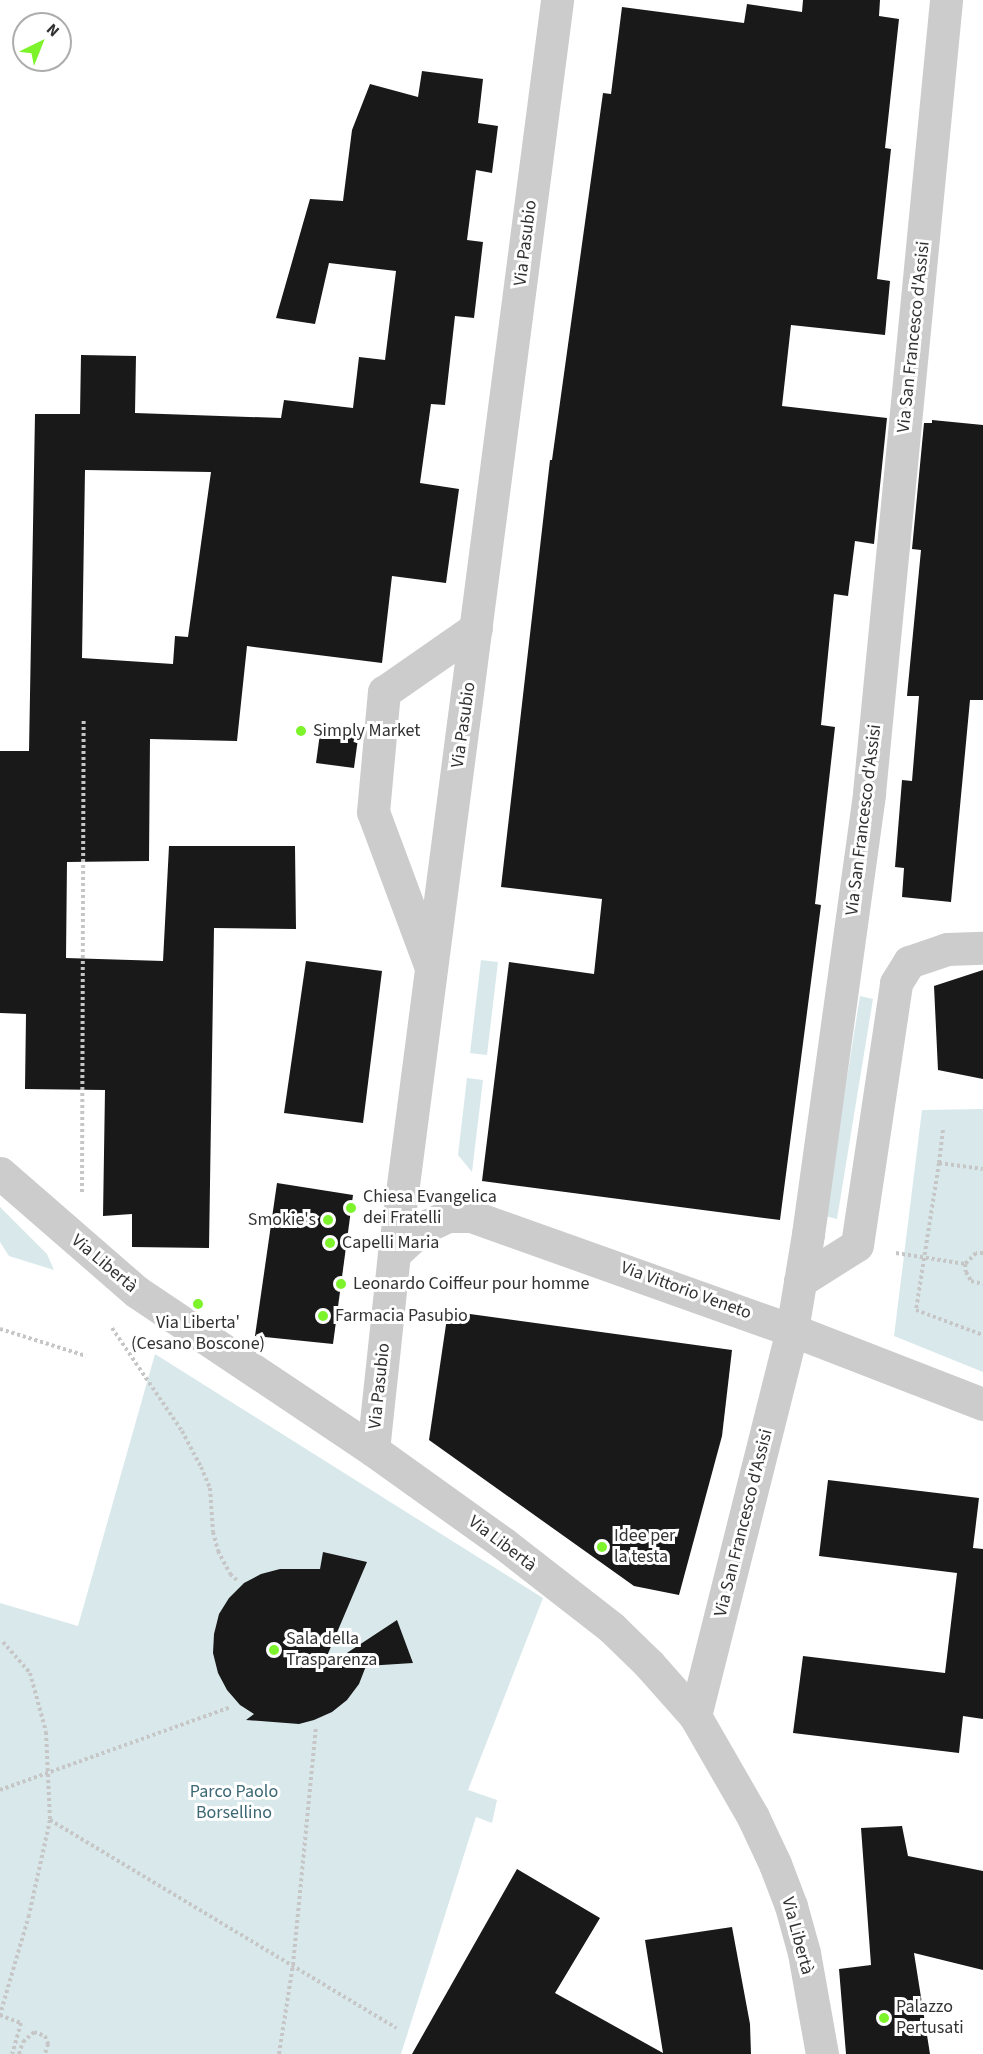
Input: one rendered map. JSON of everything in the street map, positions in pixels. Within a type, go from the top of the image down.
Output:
[{"type":"street","name":"Via Pasubio","points":[[373,1450],[394,1254],[557,0]]},
{"type":"street","name":"Via San Francesco d'Assisi","points":[[695,1716],[792,1330],[845,974],[869,793],[946,0]]},
{"type":"street","points":[[431,970],[373,812],[384,692],[476,628]]},
{"type":"street","points":[[845,974],[903,972],[947,949],[983,948]]},
{"type":"street","points":[[800,1281],[857,1245],[903,972]]},
{"type":"street","name":"Via Libertà","points":[[0,1173],[82,1247],[137,1292],[373,1450],[503,1544],[612,1628],[695,1716],[753,1817],[788,1896],[804,1953],[822,2054]]},
{"type":"street","name":"Via Vittorio Veneto","points":[[394,1254],[422,1228],[448,1216],[471,1216],[792,1330],[983,1404]]},
{"type":"path","points":[[82,1247],[84,718]]},
{"type":"path","points":[[943,1130],[916,1310],[983,1335]]},
{"type":"path","points":[[939,1163],[983,1168]]},
{"type":"path","points":[[857,1245],[924,1259],[965,1264]]},
{"type":"path","points":[[965,1264],[976,1253],[983,1253]]},
{"type":"path","points":[[965,1264],[971,1281],[983,1284]]},
{"type":"path","points":[[112,1328],[182,1431],[201,1467],[210,1488],[213,1532],[219,1551],[230,1574],[237,1580]]},
{"type":"path","points":[[0,1329],[86,1356]]},
{"type":"path","points":[[3,1642],[30,1673],[46,1732],[46,1773],[50,1820],[29,1915],[0,2015],[21,2023],[12,2054]]},
{"type":"path","points":[[0,1790],[231,1707]]},
{"type":"path","points":[[279,2054],[293,1965],[316,1726]]},
{"type":"path","points":[[50,1820],[396,2028]]},
{"type":"path","points":[[18,2054],[22,2042],[34,2032],[45,2036],[48,2044],[45,2054]]},
{"type":"green space","points":[[481,960],[498,962],[487,1055],[470,1053]]},
{"type":"green space","points":[[860,996],[873,999],[837,1219],[825,1216]]},
{"type":"green space","points":[[467,1078],[483,1080],[472,1172],[458,1155]]},
{"type":"green space","points":[[983,1109],[983,1372],[894,1336],[922,1110]]},
{"type":"green space","points":[[0,1207],[47,1254],[54,1270],[9,1256],[0,1242]]},
{"type":"green space","name":"Parco Paolo Borsellino","points":[[155,1354],[543,1598],[468,1790],[497,1800],[492,1823],[476,1817],[401,2054],[0,2054],[0,1603],[78,1626]]},
{"type":"building","points":[[803,0],[880,0],[879,16],[899,19],[885,148],[891,149],[877,279],[890,281],[885,335],[791,325],[782,406],[887,418],[874,544],[855,541],[848,596],[834,594],[821,725],[835,727],[815,904],[821,905],[780,1220],[482,1181],[509,962],[594,974],[602,899],[501,887],[550,460],[552,460],[603,93],[611,94],[622,7],[744,23],[747,4],[802,12]]},
{"type":"building","points":[[422,71],[483,79],[478,123],[498,126],[492,173],[476,170],[467,240],[483,242],[474,318],[455,316],[445,405],[431,404],[420,483],[459,489],[446,583],[392,576],[382,663],[247,646],[237,741],[150,739],[149,861],[67,862],[66,958],[163,961],[169,846],[295,846],[296,929],[214,928],[209,1248],[132,1247],[132,1214],[103,1216],[105,1090],[25,1089],[26,1014],[0,1013],[0,751],[29,751],[35,414],[80,414],[81,355],[136,356],[135,413],[281,418],[284,400],[353,408],[359,357],[385,360],[396,271],[329,263],[315,324],[276,318],[310,199],[343,201],[352,130],[370,84],[418,97]],"holes":[[[85,470],[211,472],[188,637],[175,636],[173,664],[82,658]]]},
{"type":"building","points":[[932,420],[983,425],[983,700],[970,700],[951,902],[902,897],[904,868],[895,867],[902,780],[912,781],[919,696],[907,696],[921,550],[912,549],[924,423],[932,423]]},
{"type":"building","points":[[321,726],[359,731],[354,768],[316,763]]},
{"type":"building","points":[[306,961],[382,971],[363,1123],[284,1113]]},
{"type":"building","points":[[983,970],[983,1079],[938,1070],[934,986]]},
{"type":"building","points":[[277,1183],[353,1195],[333,1344],[255,1336]]},
{"type":"building","points":[[448,1311],[732,1350],[722,1436],[679,1595],[634,1586],[429,1440]]},
{"type":"building","points":[[828,1480],[979,1498],[973,1548],[983,1549],[983,1719],[963,1716],[959,1753],[793,1733],[803,1656],[945,1673],[957,1573],[819,1556]]},
{"type":"building","name":"Sala della Trasparenza","points":[[323,1552],[367,1562],[321,1670],[397,1620],[413,1663],[366,1666],[359,1684],[347,1700],[332,1712],[314,1720],[299,1724],[246,1720],[254,1714],[240,1705],[227,1690],[218,1673],[213,1653],[214,1634],[219,1614],[229,1598],[244,1583],[261,1574],[280,1569],[320,1569]]},
{"type":"building","points":[[902,1826],[908,1856],[983,1871],[983,1970],[914,1953],[930,2054],[846,2054],[839,1969],[871,1965],[861,1828]]},
{"type":"building","points":[[517,1869],[600,1918],[555,1993],[663,2053],[645,1940],[732,1927],[750,2024],[751,2054],[412,2054]]},
{"type":"place","name":"Simply Market","points":[[301,731]]},
{"type":"place","name":"Chiesa Evangelica dei Fratelli","points":[[351,1208]]},
{"type":"place","name":"Smokie's","points":[[328,1220]]},
{"type":"place","name":"Capelli Maria","points":[[330,1243]]},
{"type":"place","name":"Leonardo Coiffeur pour homme","points":[[341,1284]]},
{"type":"place","name":"Via Liberta' (Cesano Boscone)","points":[[198,1304]]},
{"type":"place","name":"Farmacia Pasubio","points":[[323,1316]]},
{"type":"place","name":"Idee per la testa","points":[[602,1547]]},
{"type":"place","name":"Sala della Trasparenza","points":[[274,1650]]},
{"type":"place","name":"Palazzo Pertusati","points":[[884,2018]]}]
